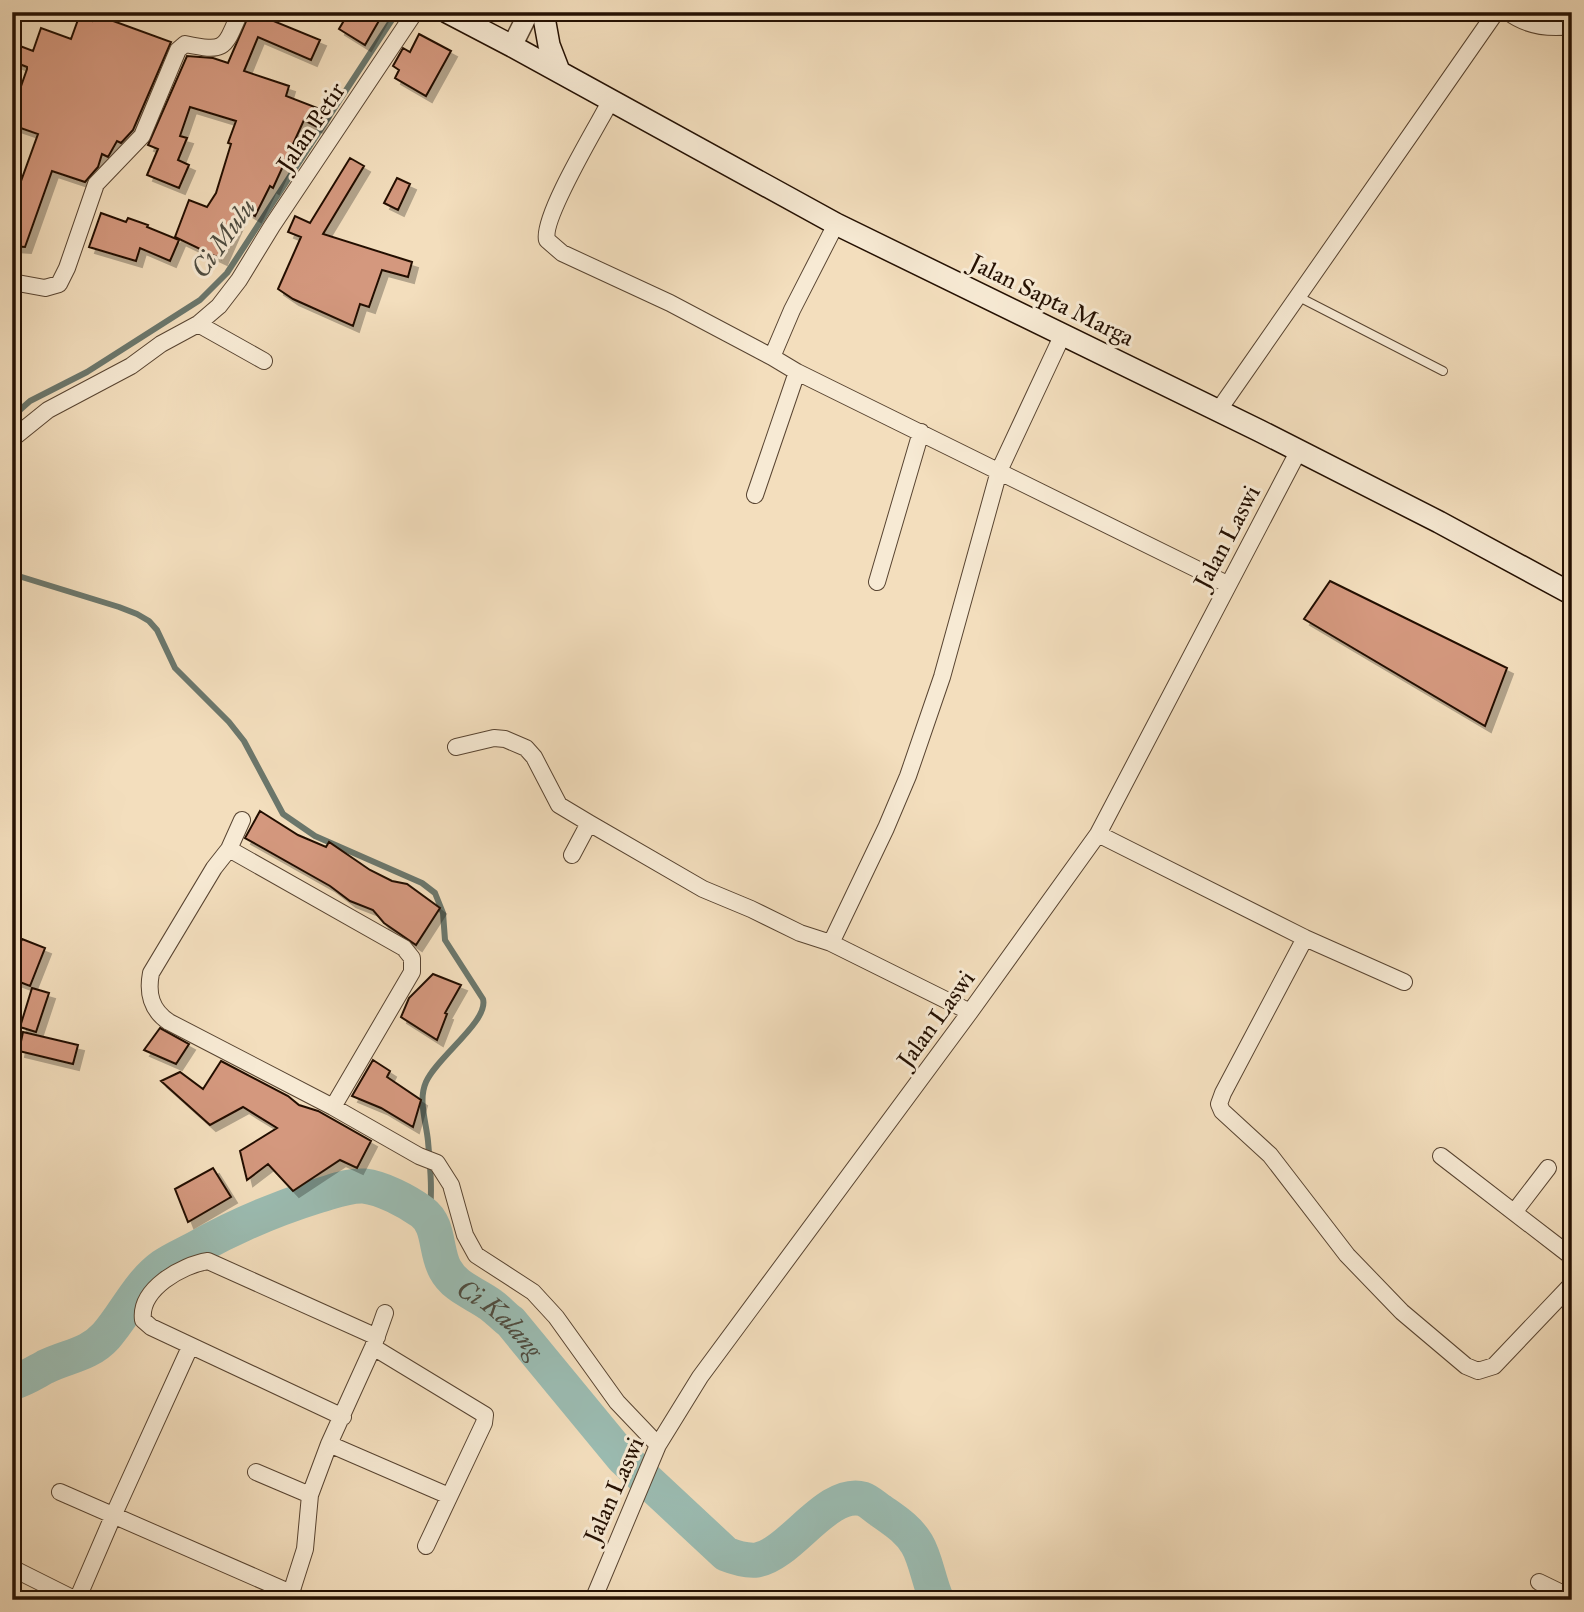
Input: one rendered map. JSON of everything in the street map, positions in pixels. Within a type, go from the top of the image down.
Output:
[{"type":"main road","name":"Jalan Sapta Marga","points":[[447,12],[835,224],[1218,411],[1439,522],[1572,594]]},
{"type":"main road","points":[[543,12],[551,52],[559,71]]},
{"type":"street","points":[[12,282],[46,288],[59,284],[96,184],[142,136],[179,48],[185,44],[212,49],[221,47],[229,38],[240,12]]},
{"type":"street","name":"Jalan Petir","points":[[12,439],[48,410],[131,366],[160,344],[198,324],[219,306],[239,280],[415,12]]},
{"type":"street","points":[[512,46],[529,12]]},
{"type":"street","points":[[1218,411],[1496,12]]},
{"type":"street","points":[[1508,12],[1528,23],[1545,27],[1572,26]]},
{"type":"street","points":[[611,100],[556,203],[546,228],[547,240],[562,253],[670,303],[797,372],[1227,584]]},
{"type":"street","points":[[772,357],[835,224]]},
{"type":"street","points":[[198,324],[264,361]]},
{"type":"street","points":[[831,943],[886,828],[921,741],[942,677],[999,471],[1062,334]]},
{"type":"street","points":[[755,495],[797,372]]},
{"type":"street","points":[[877,582],[921,432]]},
{"type":"street","name":"Jalan Laswi","points":[[593,1600],[655,1451],[700,1377],[1098,834],[1298,452]]},
{"type":"street","points":[[456,747],[494,738],[505,739],[526,748],[534,757],[559,805],[589,823],[702,889],[800,933],[831,943],[970,1012]]},
{"type":"street","points":[[242,820],[229,849],[214,867],[151,973],[150,1000],[169,1022],[419,1156],[438,1163],[451,1185],[465,1235],[476,1255],[533,1292],[556,1317],[655,1451]]},
{"type":"street","points":[[572,855],[589,823]]},
{"type":"street","points":[[1098,834],[1305,938],[1404,982]]},
{"type":"street","points":[[229,849],[404,948],[412,958],[412,972],[332,1107]]},
{"type":"street","points":[[1305,938],[1223,1093],[1219,1104],[1222,1111],[1270,1155],[1347,1255],[1402,1312],[1452,1356],[1473,1370],[1494,1366],[1572,1284]]},
{"type":"street","points":[[1441,1156],[1572,1257]]},
{"type":"street","points":[[1515,1211],[1548,1168]]},
{"type":"street","points":[[343,1417],[260,1376],[190,1347],[146,1323],[143,1320],[143,1308],[152,1292],[173,1275],[197,1262],[208,1261],[375,1342],[485,1415],[484,1423],[426,1546]]},
{"type":"street","points":[[60,1492],[296,1596],[305,1549],[310,1495],[328,1444],[343,1417],[385,1312]]},
{"type":"street","points":[[12,1568],[77,1600],[190,1347]]},
{"type":"street","points":[[328,1444],[449,1496]]},
{"type":"street","points":[[256,1472],[310,1495]]},
{"type":"street","points":[[1539,1582],[1572,1598]]},
{"type":"lane","points":[[1298,298],[1443,371]]},
{"type":"building","points":[[250,12],[268,12],[266,18],[320,40],[311,60],[258,37],[244,71],[289,86],[286,96],[325,111],[317,127],[304,120],[273,188],[270,186],[255,216],[243,209],[221,259],[175,237],[189,200],[207,207],[216,193],[236,121],[190,107],[180,136],[187,138],[178,160],[189,165],[179,188],[147,175],[158,149],[148,145],[187,56],[213,58],[228,63]]},
{"type":"building","points":[[349,12],[384,12],[365,45],[339,29]]},
{"type":"building","points":[[94,14],[171,42],[133,130],[121,143],[117,141],[108,157],[102,154],[98,167],[85,182],[52,171],[25,247],[12,246],[12,206],[38,134],[12,125],[12,112],[27,67],[12,61],[12,43],[33,51],[41,28],[71,39],[79,17],[92,21]]},
{"type":"building","points":[[419,34],[451,51],[426,96],[395,78],[399,70],[393,66],[403,48],[410,52]]},
{"type":"building","points":[[350,158],[364,166],[323,234],[412,262],[408,277],[382,270],[369,307],[360,304],[353,326],[293,299],[278,289],[301,237],[288,232],[295,216],[310,223]]},
{"type":"building","points":[[397,178],[410,184],[398,210],[384,203]]},
{"type":"building","points":[[101,213],[126,222],[128,218],[179,240],[170,261],[140,248],[136,261],[89,247]]},
{"type":"building","points":[[1330,581],[1507,668],[1485,726],[1304,619]]},
{"type":"building","points":[[260,811],[298,835],[326,847],[329,842],[370,870],[392,881],[407,884],[440,908],[416,945],[384,923],[373,910],[350,901],[330,886],[245,838]]},
{"type":"building","points":[[22,939],[45,948],[30,986],[12,979],[12,965]]},
{"type":"building","points":[[433,974],[461,985],[445,1013],[447,1014],[437,1040],[401,1017],[409,998]]},
{"type":"building","points":[[32,988],[49,993],[36,1032],[20,1027]]},
{"type":"building","points":[[160,1028],[189,1044],[176,1064],[144,1050]]},
{"type":"building","points":[[23,1032],[78,1045],[73,1064],[19,1051]]},
{"type":"building","points":[[373,1060],[390,1071],[387,1077],[421,1100],[413,1127],[381,1108],[352,1096]]},
{"type":"building","points":[[221,1061],[288,1096],[299,1105],[318,1111],[371,1141],[357,1168],[340,1160],[293,1191],[268,1164],[247,1180],[240,1151],[277,1128],[243,1107],[210,1125],[161,1081],[180,1072],[203,1089]]},
{"type":"building","points":[[213,1168],[231,1197],[188,1222],[175,1189]]},
{"type":"waterway","name":"Ci Mulu","points":[[12,417],[30,401],[87,372],[200,300],[227,273],[397,12]]},
{"type":"waterway","points":[[12,574],[119,607],[149,621],[157,630],[175,668],[229,722],[244,741],[283,814],[315,836],[422,883],[435,893],[443,913],[445,940],[483,999],[483,1008],[471,1028],[432,1072],[424,1089],[431,1179],[429,1217]]},
{"type":"waterway","name":"Ci Kalang","points":[[12,1383],[85,1351],[99,1342],[146,1281],[175,1259],[240,1225],[285,1207],[346,1188],[371,1187],[402,1199],[428,1217],[449,1276],[511,1322],[623,1458],[726,1554],[753,1560],[770,1555],[836,1503],[863,1499],[896,1522],[917,1544],[937,1600]]}]
